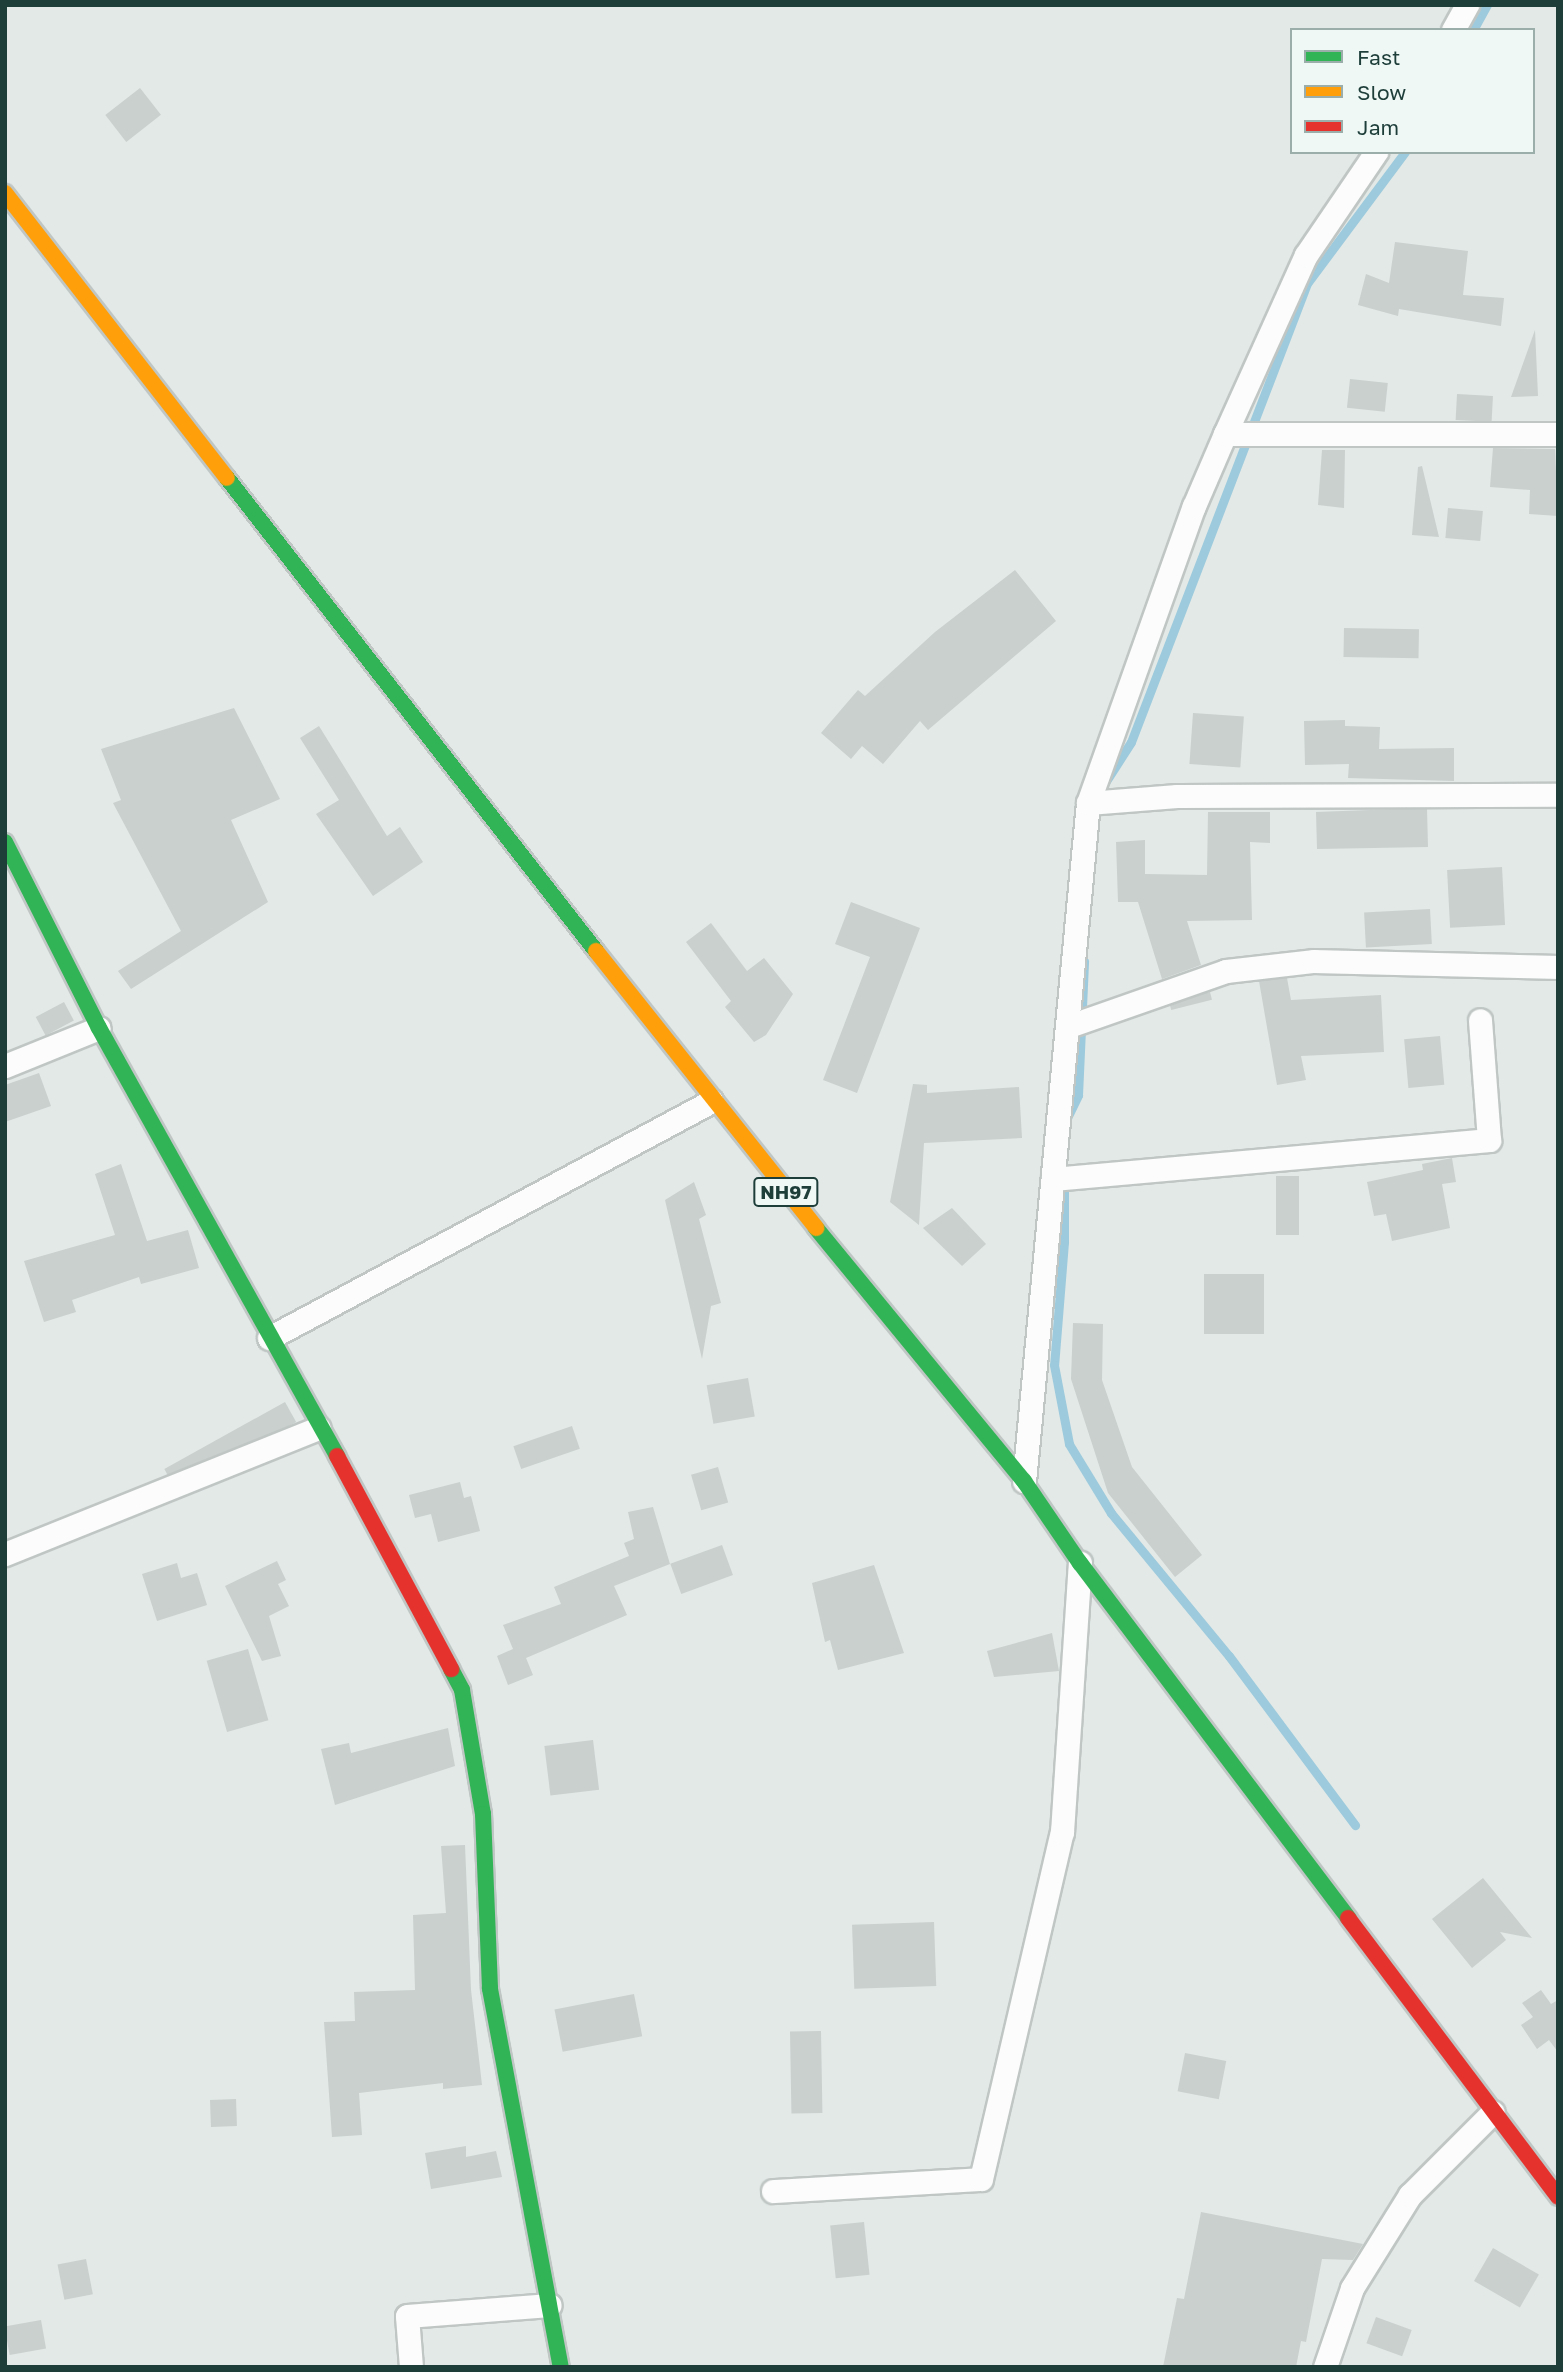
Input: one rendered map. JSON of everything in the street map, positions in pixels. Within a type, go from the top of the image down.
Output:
[{"type":"main road","name":"NH97","points":[[5,193],[712,1101],[1024,1481],[1080,1563],[1558,2197]]},
{"type":"main road","points":[[5,842],[99,1028],[410,1588],[461,1690],[483,1814],[490,1989],[561,2367]]},
{"type":"street","points":[[1453,28],[1467,5]]},
{"type":"street","points":[[1024,1481],[1088,803],[1194,506],[1225,434],[1306,255],[1375,154]]},
{"type":"street","points":[[1225,434],[1558,434]]},
{"type":"street","points":[[1088,803],[1177,796],[1558,795]]},
{"type":"street","points":[[1069,1026],[1226,971],[1314,961],[1558,967]]},
{"type":"street","points":[[1053,1179],[1489,1140],[1480,1020]]},
{"type":"street","points":[[5,1066],[99,1028]]},
{"type":"street","points":[[269,1338],[712,1101]]},
{"type":"street","points":[[5,1554],[319,1428]]},
{"type":"street","points":[[773,2191],[981,2179],[1062,1832],[1080,1563]]},
{"type":"street","points":[[1325,2367],[1352,2288],[1410,2194],[1493,2112]]},
{"type":"street","points":[[411,2367],[407,2316],[550,2305]]},
{"type":"building","points":[[140,88],[161,115],[126,142],[105,115]]},
{"type":"building","points":[[1395,242],[1468,251],[1463,295],[1504,298],[1501,326],[1399,309],[1398,316],[1358,305],[1366,274],[1389,283]]},
{"type":"building","points":[[1535,330],[1538,396],[1511,397]]},
{"type":"building","points":[[1350,379],[1388,383],[1385,412],[1347,408]]},
{"type":"building","points":[[1457,394],[1493,396],[1492,422],[1456,420]]},
{"type":"building","points":[[1493,448],[1555,449],[1558,516],[1529,514],[1530,490],[1490,487]]},
{"type":"building","points":[[1322,450],[1345,450],[1344,508],[1318,505]]},
{"type":"building","points":[[1422,466],[1439,537],[1412,535],[1418,467]]},
{"type":"building","points":[[1448,508],[1483,511],[1480,541],[1445,538]]},
{"type":"building","points":[[1015,570],[1056,621],[928,730],[920,721],[883,764],[862,746],[851,759],[821,733],[858,690],[865,696],[935,632]]},
{"type":"building","points":[[1344,628],[1419,629],[1418,658],[1343,657]]},
{"type":"building","points":[[234,708],[280,799],[231,820],[268,902],[131,989],[118,971],[181,931],[113,803],[121,800],[101,749]]},
{"type":"building","points":[[1193,713],[1244,717],[1240,767],[1189,764]]},
{"type":"building","points":[[1345,720],[1345,726],[1380,727],[1379,749],[1454,748],[1454,781],[1348,778],[1349,764],[1305,765],[1304,721]]},
{"type":"building","points":[[319,726],[387,836],[400,827],[423,862],[373,896],[316,814],[339,800],[300,738]]},
{"type":"building","points":[[1427,809],[1428,847],[1317,849],[1316,812]]},
{"type":"building","points":[[1208,812],[1270,812],[1270,843],[1250,842],[1252,920],[1187,921],[1201,965],[1162,979],[1138,902],[1118,902],[1116,842],[1145,840],[1145,874],[1207,875]]},
{"type":"building","points":[[1502,867],[1505,925],[1450,928],[1447,870]]},
{"type":"building","points":[[851,902],[920,928],[857,1093],[823,1080],[870,957],[835,944]]},
{"type":"building","points":[[1430,909],[1432,944],[1366,947],[1364,912]]},
{"type":"building","points":[[711,923],[747,971],[764,958],[793,994],[766,1035],[754,1042],[725,1007],[731,1001],[686,942]]},
{"type":"building","points":[[1287,978],[1291,1000],[1381,995],[1384,1052],[1301,1056],[1306,1080],[1277,1085],[1259,981]]},
{"type":"building","points":[[1210,992],[1212,1000],[1171,1010],[1169,1002]]},
{"type":"building","points":[[64,1002],[74,1021],[46,1036],[36,1017]]},
{"type":"building","points":[[1440,1036],[1444,1085],[1408,1088],[1404,1039]]},
{"type":"building","points":[[39,1073],[51,1106],[5,1122],[5,1085]]},
{"type":"building","points":[[913,1084],[927,1085],[927,1093],[1019,1087],[1022,1138],[924,1143],[919,1225],[890,1202]]},
{"type":"building","points":[[1452,1158],[1456,1182],[1442,1184],[1450,1228],[1392,1241],[1386,1214],[1374,1216],[1367,1182],[1423,1170],[1422,1164]]},
{"type":"building","points":[[121,1164],[147,1241],[188,1230],[199,1268],[141,1284],[139,1277],[72,1300],[76,1312],[44,1322],[24,1261],[115,1235],[95,1174]]},
{"type":"building","points":[[1276,1176],[1299,1176],[1299,1235],[1276,1235]]},
{"type":"building","points":[[694,1182],[706,1215],[699,1219],[721,1303],[711,1306],[702,1359],[665,1200]]},
{"type":"building","points":[[952,1208],[986,1244],[962,1266],[923,1228]]},
{"type":"building","points":[[1204,1274],[1264,1274],[1264,1334],[1204,1334]]},
{"type":"building","points":[[1073,1323],[1103,1324],[1102,1380],[1132,1467],[1202,1555],[1175,1577],[1108,1493],[1071,1379]]},
{"type":"building","points":[[748,1378],[755,1416],[713,1424],[707,1385]]},
{"type":"building","points":[[285,1402],[296,1422],[175,1489],[164,1469]]},
{"type":"building","points":[[572,1426],[580,1449],[521,1469],[513,1446]]},
{"type":"building","points":[[718,1467],[728,1503],[701,1510],[691,1475]]},
{"type":"building","points":[[460,1482],[464,1498],[471,1496],[480,1531],[438,1542],[431,1514],[415,1518],[409,1495]]},
{"type":"building","points":[[653,1507],[670,1564],[614,1586],[627,1615],[526,1658],[533,1675],[508,1685],[497,1656],[513,1649],[503,1625],[561,1604],[554,1587],[629,1556],[624,1543],[634,1539],[628,1512]]},
{"type":"building","points":[[722,1545],[733,1575],[681,1594],[670,1564]]},
{"type":"building","points":[[277,1561],[286,1580],[278,1584],[289,1606],[269,1616],[281,1656],[262,1661],[225,1586]]},
{"type":"building","points":[[177,1563],[181,1578],[197,1573],[207,1605],[157,1621],[142,1574]]},
{"type":"building","points":[[874,1565],[904,1653],[838,1670],[830,1640],[825,1642],[812,1583]]},
{"type":"building","points":[[1052,1633],[1059,1671],[994,1677],[987,1651]]},
{"type":"building","points":[[248,1649],[268,1720],[227,1732],[207,1661]]},
{"type":"building","points":[[448,1728],[455,1766],[335,1805],[321,1749],[349,1743],[351,1753]]},
{"type":"building","points":[[593,1740],[599,1790],[550,1796],[544,1746]]},
{"type":"building","points":[[465,1845],[471,1990],[482,2085],[443,2089],[443,2083],[359,2093],[362,2135],[332,2137],[324,2022],[355,2021],[354,1992],[415,1990],[413,1915],[446,1913],[441,1846]]},
{"type":"building","points":[[1483,1878],[1532,1938],[1500,1932],[1506,1940],[1472,1968],[1432,1919]]},
{"type":"building","points":[[934,1922],[936,1986],[854,1989],[852,1925]]},
{"type":"building","points":[[1541,1990],[1551,2004],[1558,2000],[1558,2052],[1549,2040],[1537,2049],[1521,2025],[1533,2017],[1522,2003]]},
{"type":"building","points":[[634,1994],[642,2036],[563,2052],[554,2009]]},
{"type":"building","points":[[821,2031],[822,2113],[791,2114],[790,2032]]},
{"type":"building","points":[[1185,2053],[1226,2061],[1219,2099],[1178,2091]]},
{"type":"building","points":[[236,2099],[237,2126],[211,2127],[210,2100]]},
{"type":"building","points":[[466,2146],[466,2157],[496,2151],[502,2177],[431,2189],[425,2153]]},
{"type":"building","points":[[1201,2212],[1363,2244],[1353,2260],[1322,2259],[1306,2342],[1301,2341],[1296,2367],[1163,2367],[1177,2298],[1184,2299]]},
{"type":"building","points":[[864,2222],[870,2275],[836,2278],[830,2226]]},
{"type":"building","points":[[1493,2248],[1539,2274],[1520,2307],[1474,2281]]},
{"type":"building","points":[[86,2259],[93,2294],[64,2300],[58,2265]]},
{"type":"building","points":[[1376,2317],[1412,2330],[1402,2356],[1366,2343]]},
{"type":"building","points":[[41,2320],[46,2349],[10,2355],[5,2326]]},
{"type":"waterway","points":[[1474,28],[1487,5]]},
{"type":"waterway","points":[[1106,781],[1131,742],[1308,282],[1404,154]]},
{"type":"waterway","points":[[1065,1122],[1078,1095],[1084,961]]},
{"type":"waterway","points":[[1064,1178],[1064,1242],[1054,1365],[1069,1444],[1111,1513],[1229,1656],[1355,1825]]},
{"type":"traffic: fast","points":[[227,478],[596,951]]},
{"type":"traffic: fast","points":[[5,842],[99,1028],[337,1456]]},
{"type":"traffic: fast","points":[[816,1228],[1024,1481],[1080,1563],[1348,1918]]},
{"type":"traffic: fast","points":[[451,1669],[462,1690],[483,1814],[490,1989],[561,2367]]},
{"type":"traffic: slow","points":[[5,193],[227,478]]},
{"type":"traffic: slow","points":[[596,951],[816,1228]]},
{"type":"traffic: jam","points":[[337,1456],[451,1669]]},
{"type":"traffic: jam","points":[[1348,1918],[1558,2197]]}]
